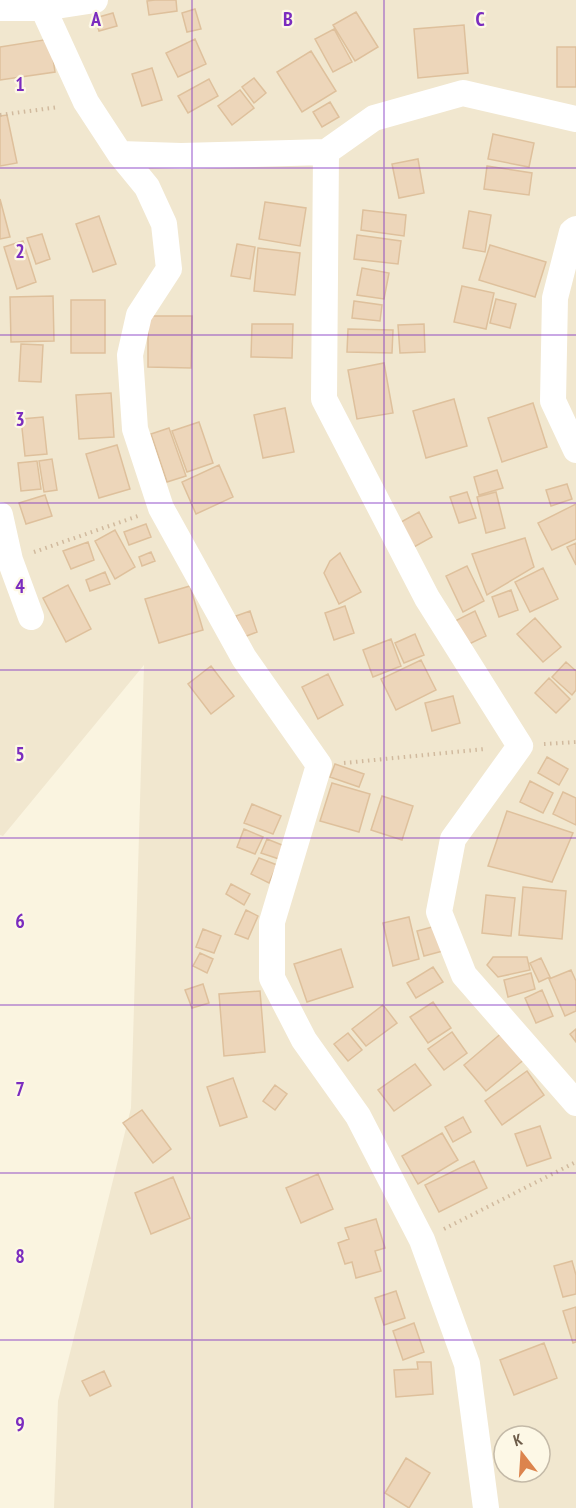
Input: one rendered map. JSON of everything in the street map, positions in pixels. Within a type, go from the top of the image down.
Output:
[{"type":"street","points":[[0,8],[42,8],[96,0]]},
{"type":"street","points":[[42,8],[86,102],[120,154],[147,187],[164,224],[169,269],[139,315],[130,355],[135,429],[161,508],[244,658],[319,765],[272,922],[272,978],[304,1040],[358,1116],[422,1240],[467,1364],[486,1508]]},
{"type":"street","points":[[120,154],[181,156],[326,152],[374,118],[463,93],[576,118]]},
{"type":"street","points":[[326,152],[324,399],[427,598],[520,746],[453,839],[439,912],[464,975],[576,1103]]},
{"type":"street","points":[[576,229],[572,232],[555,298],[553,401],[576,450]]},
{"type":"street","points":[[0,515],[10,560],[31,617]]},
{"type":"path","points":[[0,115],[86,102]]},
{"type":"path","points":[[10,560],[161,508]]},
{"type":"path","points":[[319,765],[576,742]]},
{"type":"path","points":[[422,1240],[576,1162]]},
{"type":"shaded area","points":[[0,0],[576,0],[576,1508],[54,1508],[58,1401],[131,1108],[144,665],[3,836],[0,835]]},
{"type":"building","points":[[176,0],[177,11],[149,15],[147,1]]},
{"type":"building","points":[[195,9],[201,29],[187,32],[182,13]]},
{"type":"building","points":[[356,12],[378,47],[355,61],[333,25]]},
{"type":"building","points":[[113,13],[117,26],[99,31],[95,18]]},
{"type":"building","points":[[464,25],[468,73],[418,78],[414,29]]},
{"type":"building","points":[[334,29],[352,62],[333,72],[315,39]]},
{"type":"building","points":[[50,39],[55,72],[0,80],[0,47]]},
{"type":"building","points":[[195,39],[206,64],[178,77],[166,53]]},
{"type":"building","points":[[557,47],[576,47],[576,87],[557,87]]},
{"type":"building","points":[[311,51],[336,91],[302,112],[277,72]]},
{"type":"building","points":[[152,68],[162,100],[142,106],[132,74]]},
{"type":"building","points":[[254,78],[266,93],[254,103],[242,87]]},
{"type":"building","points":[[209,79],[218,96],[188,113],[178,96]]},
{"type":"building","points":[[240,90],[254,108],[232,125],[218,106]]},
{"type":"building","points":[[330,102],[339,117],[322,127],[313,112]]},
{"type":"building","points":[[7,115],[17,163],[0,166],[0,116]]},
{"type":"building","points":[[493,134],[534,143],[529,167],[488,159]]},
{"type":"building","points":[[418,159],[424,193],[399,198],[392,164]]},
{"type":"building","points":[[487,166],[532,173],[529,195],[484,189]]},
{"type":"building","points":[[0,199],[10,237],[0,239]]},
{"type":"building","points":[[265,202],[306,208],[300,246],[259,239]]},
{"type":"building","points":[[363,210],[406,215],[404,236],[361,230]]},
{"type":"building","points":[[469,211],[491,215],[485,252],[463,248]]},
{"type":"building","points":[[99,216],[116,264],[93,272],[76,224]]},
{"type":"building","points":[[42,234],[50,259],[36,264],[27,238]]},
{"type":"building","points":[[357,235],[401,241],[398,264],[354,259]]},
{"type":"building","points":[[23,241],[36,282],[17,289],[4,247]]},
{"type":"building","points":[[237,244],[255,247],[250,279],[231,276]]},
{"type":"building","points":[[490,245],[546,262],[535,297],[479,280]]},
{"type":"building","points":[[258,248],[300,253],[295,295],[254,291]]},
{"type":"building","points":[[362,268],[389,273],[384,299],[357,295]]},
{"type":"building","points":[[462,286],[494,293],[486,329],[454,322]]},
{"type":"building","points":[[53,296],[54,341],[11,342],[10,297]]},
{"type":"building","points":[[496,299],[516,304],[510,328],[490,323]]},
{"type":"building","points":[[71,300],[105,300],[105,353],[71,353]]},
{"type":"building","points":[[354,301],[382,305],[380,321],[352,318]]},
{"type":"building","points":[[148,316],[192,316],[191,368],[148,367]]},
{"type":"building","points":[[252,324],[293,324],[292,358],[251,357]]},
{"type":"building","points":[[424,324],[425,352],[400,353],[398,325]]},
{"type":"building","points":[[348,329],[393,330],[392,353],[347,352]]},
{"type":"building","points":[[21,344],[43,345],[41,382],[19,381]]},
{"type":"building","points":[[384,363],[393,413],[357,419],[348,370]]},
{"type":"building","points":[[111,393],[114,437],[79,439],[76,395]]},
{"type":"building","points":[[454,399],[467,446],[426,458],[413,411]]},
{"type":"building","points":[[533,403],[547,447],[502,462],[488,418]]},
{"type":"building","points":[[285,408],[294,452],[263,458],[254,415]]},
{"type":"building","points":[[43,417],[47,454],[25,456],[21,419]]},
{"type":"building","points":[[199,422],[213,463],[187,472],[172,431]]},
{"type":"building","points":[[169,428],[186,476],[167,482],[151,434]]},
{"type":"building","points":[[117,445],[130,489],[99,498],[86,454]]},
{"type":"building","points":[[52,459],[57,490],[44,492],[39,461]]},
{"type":"building","points":[[37,461],[41,489],[21,491],[18,463]]},
{"type":"building","points":[[219,465],[233,497],[196,514],[182,482]]},
{"type":"building","points":[[497,470],[503,488],[479,495],[474,477]]},
{"type":"building","points":[[567,484],[572,499],[551,506],[546,490]]},
{"type":"building","points":[[467,492],[476,518],[459,523],[450,497]]},
{"type":"building","points":[[496,492],[505,528],[486,533],[477,497]]},
{"type":"building","points":[[45,495],[52,516],[26,524],[19,503]]},
{"type":"building","points":[[576,504],[576,539],[552,550],[538,523]]},
{"type":"building","points":[[419,512],[432,537],[414,547],[401,522]]},
{"type":"building","points":[[146,524],[151,537],[129,545],[124,532]]},
{"type":"building","points":[[115,530],[135,567],[115,579],[95,541]]},
{"type":"building","points":[[525,538],[534,567],[487,595],[472,554]]},
{"type":"building","points":[[88,542],[94,560],[71,569],[63,551]]},
{"type":"building","points":[[576,543],[576,565],[567,547]]},
{"type":"building","points":[[151,552],[155,561],[142,566],[139,557]]},
{"type":"building","points":[[340,553],[361,592],[339,604],[324,573],[330,561]]},
{"type":"building","points":[[467,566],[484,601],[463,612],[446,576]]},
{"type":"building","points":[[543,568],[558,599],[530,612],[515,582]]},
{"type":"building","points":[[105,572],[110,584],[90,591],[86,580]]},
{"type":"building","points":[[68,585],[91,629],[66,642],[43,598]]},
{"type":"building","points":[[190,586],[203,630],[159,643],[145,599]]},
{"type":"building","points":[[511,590],[518,610],[499,617],[492,597]]},
{"type":"building","points":[[345,606],[354,633],[334,640],[325,613]]},
{"type":"building","points":[[250,611],[257,632],[244,637],[236,616]]},
{"type":"building","points":[[475,611],[486,636],[467,645],[455,621]]},
{"type":"building","points":[[535,618],[561,647],[543,662],[517,634]]},
{"type":"building","points":[[415,634],[424,655],[404,663],[395,643]]},
{"type":"building","points":[[391,639],[401,666],[373,677],[363,650]]},
{"type":"building","points":[[421,660],[436,690],[396,710],[381,679]]},
{"type":"building","points":[[566,662],[576,671],[576,690],[572,695],[552,677]]},
{"type":"building","points":[[211,666],[234,696],[211,714],[188,684]]},
{"type":"building","points":[[328,674],[343,705],[318,719],[302,687]]},
{"type":"building","points":[[549,678],[570,699],[556,713],[535,693]]},
{"type":"building","points":[[453,696],[460,723],[432,731],[425,703]]},
{"type":"building","points":[[547,757],[568,769],[559,785],[538,773]]},
{"type":"building","points":[[335,764],[364,774],[359,787],[330,777]]},
{"type":"building","points":[[530,781],[553,793],[543,813],[520,802]]},
{"type":"building","points":[[332,783],[370,794],[359,832],[320,821]]},
{"type":"building","points":[[563,792],[576,798],[576,825],[553,814]]},
{"type":"building","points":[[382,796],[413,806],[402,840],[371,830]]},
{"type":"building","points":[[252,804],[281,816],[273,834],[244,823]]},
{"type":"building","points":[[507,811],[573,833],[552,882],[488,866]]},
{"type":"building","points":[[244,829],[263,837],[255,854],[237,847]]},
{"type":"building","points":[[267,839],[287,847],[282,860],[261,853]]},
{"type":"building","points":[[259,858],[277,865],[269,883],[251,874]]},
{"type":"building","points":[[231,884],[250,894],[244,905],[226,894]]},
{"type":"building","points":[[523,887],[566,891],[562,939],[519,935]]},
{"type":"building","points":[[486,895],[515,898],[511,936],[482,933]]},
{"type":"building","points":[[246,910],[258,916],[248,939],[235,934]]},
{"type":"building","points":[[409,917],[419,959],[393,966],[383,923]]},
{"type":"building","points":[[436,926],[443,951],[424,956],[417,931]]},
{"type":"building","points":[[203,929],[221,936],[214,953],[196,947]]},
{"type":"building","points":[[341,949],[353,987],[307,1002],[294,964]]},
{"type":"building","points":[[200,953],[213,959],[207,973],[193,966]]},
{"type":"building","points":[[493,957],[527,957],[530,970],[498,977],[487,965]]},
{"type":"building","points":[[541,958],[550,977],[539,982],[530,963]]},
{"type":"building","points":[[433,967],[443,982],[416,998],[407,983]]},
{"type":"building","points":[[571,970],[576,981],[576,1011],[565,1016],[549,979]]},
{"type":"building","points":[[531,973],[535,989],[508,997],[504,980]]},
{"type":"building","points":[[203,984],[209,1003],[192,1008],[185,990]]},
{"type":"building","points":[[542,990],[553,1016],[536,1023],[525,998]]},
{"type":"building","points":[[260,991],[265,1052],[224,1056],[219,994]]},
{"type":"building","points":[[433,1002],[451,1028],[428,1043],[410,1017]]},
{"type":"building","points":[[383,1005],[397,1023],[366,1046],[352,1029]]},
{"type":"building","points":[[576,1029],[576,1042],[570,1034]]},
{"type":"building","points":[[504,1031],[526,1058],[486,1091],[464,1065]]},
{"type":"building","points":[[452,1032],[467,1053],[444,1070],[428,1049]]},
{"type":"building","points":[[348,1033],[362,1050],[348,1061],[334,1044]]},
{"type":"building","points":[[415,1064],[431,1085],[394,1111],[378,1090]]},
{"type":"building","points":[[527,1071],[544,1095],[502,1125],[485,1101]]},
{"type":"building","points":[[233,1078],[247,1117],[220,1126],[207,1087]]},
{"type":"building","points":[[275,1085],[287,1094],[275,1110],[263,1101]]},
{"type":"building","points":[[142,1110],[171,1149],[153,1163],[123,1123]]},
{"type":"building","points":[[463,1117],[471,1132],[453,1142],[445,1127]]},
{"type":"building","points":[[540,1126],[551,1158],[527,1166],[515,1134]]},
{"type":"building","points":[[442,1133],[458,1160],[418,1184],[402,1156]]},
{"type":"building","points":[[474,1161],[487,1188],[439,1212],[425,1185]]},
{"type":"building","points":[[318,1174],[333,1209],[301,1223],[286,1188]]},
{"type":"building","points":[[173,1177],[190,1218],[151,1234],[135,1193]]},
{"type":"building","points":[[376,1219],[385,1248],[375,1251],[381,1271],[356,1278],[352,1262],[345,1264],[338,1243],[349,1239],[345,1228]]},
{"type":"building","points":[[572,1261],[576,1275],[576,1294],[563,1297],[554,1266]]},
{"type":"building","points":[[396,1291],[405,1318],[384,1325],[375,1298]]},
{"type":"building","points":[[576,1307],[576,1342],[573,1343],[563,1311]]},
{"type":"building","points":[[414,1323],[424,1352],[403,1360],[393,1331]]},
{"type":"building","points":[[544,1343],[557,1378],[514,1395],[500,1360]]},
{"type":"building","points":[[417,1362],[431,1362],[433,1394],[396,1397],[394,1370],[418,1369]]},
{"type":"building","points":[[104,1371],[111,1386],[90,1396],[82,1381]]},
{"type":"building","points":[[406,1458],[430,1473],[409,1508],[385,1493]]}]
